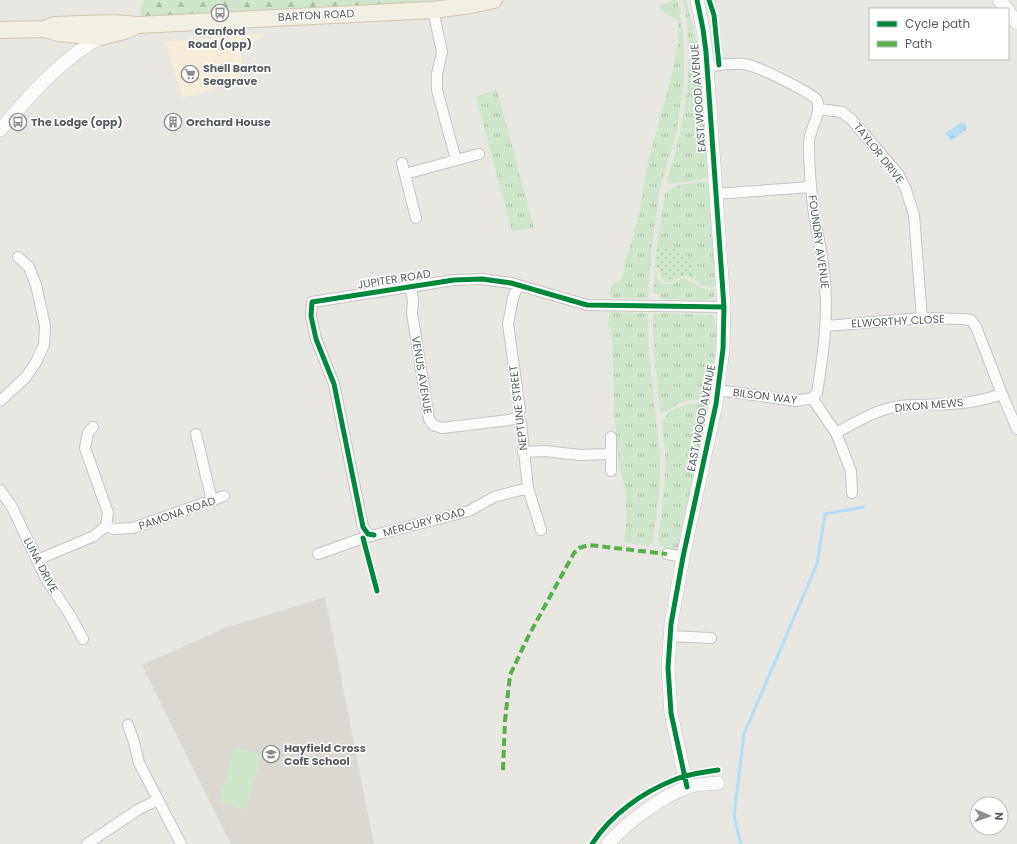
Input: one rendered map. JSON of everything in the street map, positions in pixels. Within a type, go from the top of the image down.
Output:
[{"type":"main road","name":"BARTON ROAD","points":[[0,30],[44,29],[54,25],[90,35],[113,23],[138,25],[433,10],[471,5],[494,0]]},
{"type":"street","name":"EAST WOOD AVENUE","points":[[687,787],[671,713],[668,668],[670,636],[683,557],[718,390],[723,349],[724,307],[707,67],[703,29],[697,0]]},
{"type":"street","points":[[999,0],[1005,8]]},
{"type":"street","points":[[433,10],[442,52],[437,74],[437,90],[456,160]]},
{"type":"street","points":[[1009,13],[1017,23]]},
{"type":"street","points":[[0,130],[30,94],[90,35]]},
{"type":"street","points":[[707,67],[745,64],[757,67],[814,97],[817,100],[819,109]]},
{"type":"street","name":"FOUNDRY AVENUE","points":[[812,398],[817,393],[826,326],[825,283],[821,246],[814,214],[811,187],[809,137],[819,109]]},
{"type":"street","name":"TAYLOR DRIVE","points":[[819,109],[842,112],[851,118],[890,164],[903,183],[914,215],[922,318]]},
{"type":"street","points":[[405,174],[479,154]]},
{"type":"street","points":[[402,163],[416,218]]},
{"type":"street","points":[[715,194],[811,187]]},
{"type":"street","points":[[0,401],[25,378],[44,345],[45,326],[36,284],[29,267],[18,257]]},
{"type":"street","name":"JUPITER ROAD","points":[[374,535],[368,534],[363,527],[334,384],[316,339],[311,316],[312,302],[454,280],[482,279],[518,285],[587,305],[724,307]]},
{"type":"street","name":"NEPTUNE STREET","points":[[518,285],[513,298],[508,324],[520,410],[517,418],[521,423],[528,488],[541,530]]},
{"type":"street","name":"VENUS AVENUE","points":[[411,286],[413,301],[412,313],[429,419],[433,425],[442,428],[455,428],[517,418]]},
{"type":"street","name":"ELWORTHY CLOSE","points":[[826,326],[922,318],[971,320],[976,326],[1017,429]]},
{"type":"street","name":"BILSON WAY","points":[[718,390],[796,401],[812,398]]},
{"type":"street","name":"DIXON MEWS","points":[[836,433],[884,410],[910,405],[985,400],[1002,394]]},
{"type":"street","points":[[812,398],[836,433],[851,471],[852,493]]},
{"type":"street","points":[[37,560],[94,536],[106,526],[108,513],[85,448],[88,433],[93,427]]},
{"type":"street","points":[[196,434],[212,500]]},
{"type":"street","points":[[610,437],[611,471]]},
{"type":"street","points":[[524,452],[544,450],[580,455],[610,454]]},
{"type":"street","name":"MERCURY ROAD","points":[[318,554],[374,535],[469,511],[494,497],[528,488]]},
{"type":"street","name":"LUNA DRIVE","points":[[0,490],[12,507],[46,579],[67,610],[83,639]]},
{"type":"street","name":"PAMONA ROAD","points":[[106,526],[114,529],[133,528],[224,496]]},
{"type":"street","points":[[667,554],[683,557]]},
{"type":"street","points":[[670,636],[711,638]]},
{"type":"street","points":[[128,725],[139,763],[180,844]]},
{"type":"street","points":[[608,844],[626,826],[666,798],[687,787],[718,783]]},
{"type":"street","points":[[87,844],[139,809],[158,800]]},
{"type":"shaded area","points":[[265,33],[242,54],[241,61],[245,81],[182,98],[166,42]]},
{"type":"shaded area","name":"Hayfield Cross CofE School","points":[[325,597],[374,844],[231,844],[142,665],[225,628]]},
{"type":"green space","points":[[145,0],[451,0],[385,8],[201,17],[141,16],[140,9]]},
{"type":"green space","points":[[673,0],[677,0],[683,33],[684,81],[677,130],[660,189],[652,245],[648,298],[610,298],[611,285],[616,281],[621,280],[623,275],[625,261],[640,210],[646,170],[673,69],[678,44],[678,20],[660,10],[659,6]]},
{"type":"green space","points":[[683,0],[686,0],[699,50],[691,50],[689,48],[687,22]]},
{"type":"green space","points":[[700,54],[709,178],[669,184],[667,180],[676,150],[685,106],[689,60],[691,56]]},
{"type":"green space","points":[[497,89],[534,228],[512,231],[476,97]]},
{"type":"green space","points":[[709,181],[716,287],[703,285],[685,275],[666,282],[662,278],[658,269],[655,268],[665,193],[674,187]]},
{"type":"green space","points":[[657,247],[677,249],[687,255],[692,261],[693,265],[690,278],[687,276],[682,276],[671,282],[664,280],[660,270],[655,267]]},
{"type":"green space","points":[[655,270],[658,273],[657,278],[661,284],[671,284],[684,278],[701,288],[714,290],[714,296],[707,300],[661,299],[660,295],[653,292]]},
{"type":"green space","points":[[609,312],[648,313],[649,355],[660,455],[660,483],[653,542],[647,546],[624,542],[627,518],[625,490],[619,465],[614,410],[612,340],[611,329],[608,326]]},
{"type":"green space","points":[[653,313],[710,315],[714,318],[715,326],[718,327],[718,337],[711,402],[702,400],[688,401],[680,403],[661,413],[655,363]]},
{"type":"green space","points":[[696,403],[710,405],[679,547],[673,550],[667,550],[658,543],[665,476],[663,422],[666,415],[673,410],[682,406]]},
{"type":"green space","points":[[235,747],[262,755],[246,810],[219,802]]},
{"type":"water","points":[[960,123],[964,123],[967,126],[966,130],[951,141],[945,133]]},
{"type":"waterway","points":[[741,844],[734,816],[744,734],[817,564],[825,514],[864,507]]},
{"type":"marked path","points":[[503,770],[505,721],[510,675],[529,635],[574,553],[579,548],[589,545],[667,554]]},
{"type":"cycle path","points":[[687,787],[671,713],[668,668],[671,624],[683,557],[716,404],[723,349],[724,307],[706,52],[697,0]]},
{"type":"cycle path","points":[[709,0],[714,15],[719,65]]},
{"type":"cycle path","points":[[374,535],[368,534],[363,527],[334,384],[316,339],[311,316],[312,302],[454,280],[482,279],[511,283],[587,305],[724,307]]},
{"type":"cycle path","points":[[363,538],[377,591]]},
{"type":"cycle path","points":[[592,844],[608,823],[640,797],[681,777],[718,770]]},
{"type":"place","name":"Cranford Road (opp)","points":[[220,13]]},
{"type":"place","name":"Shell Barton Seagrave","points":[[190,74]]},
{"type":"place","name":"The Lodge (opp)","points":[[18,122]]},
{"type":"place","name":"Orchard House","points":[[173,122]]},
{"type":"place","name":"Hayfield Cross CofE School","points":[[271,754]]}]
